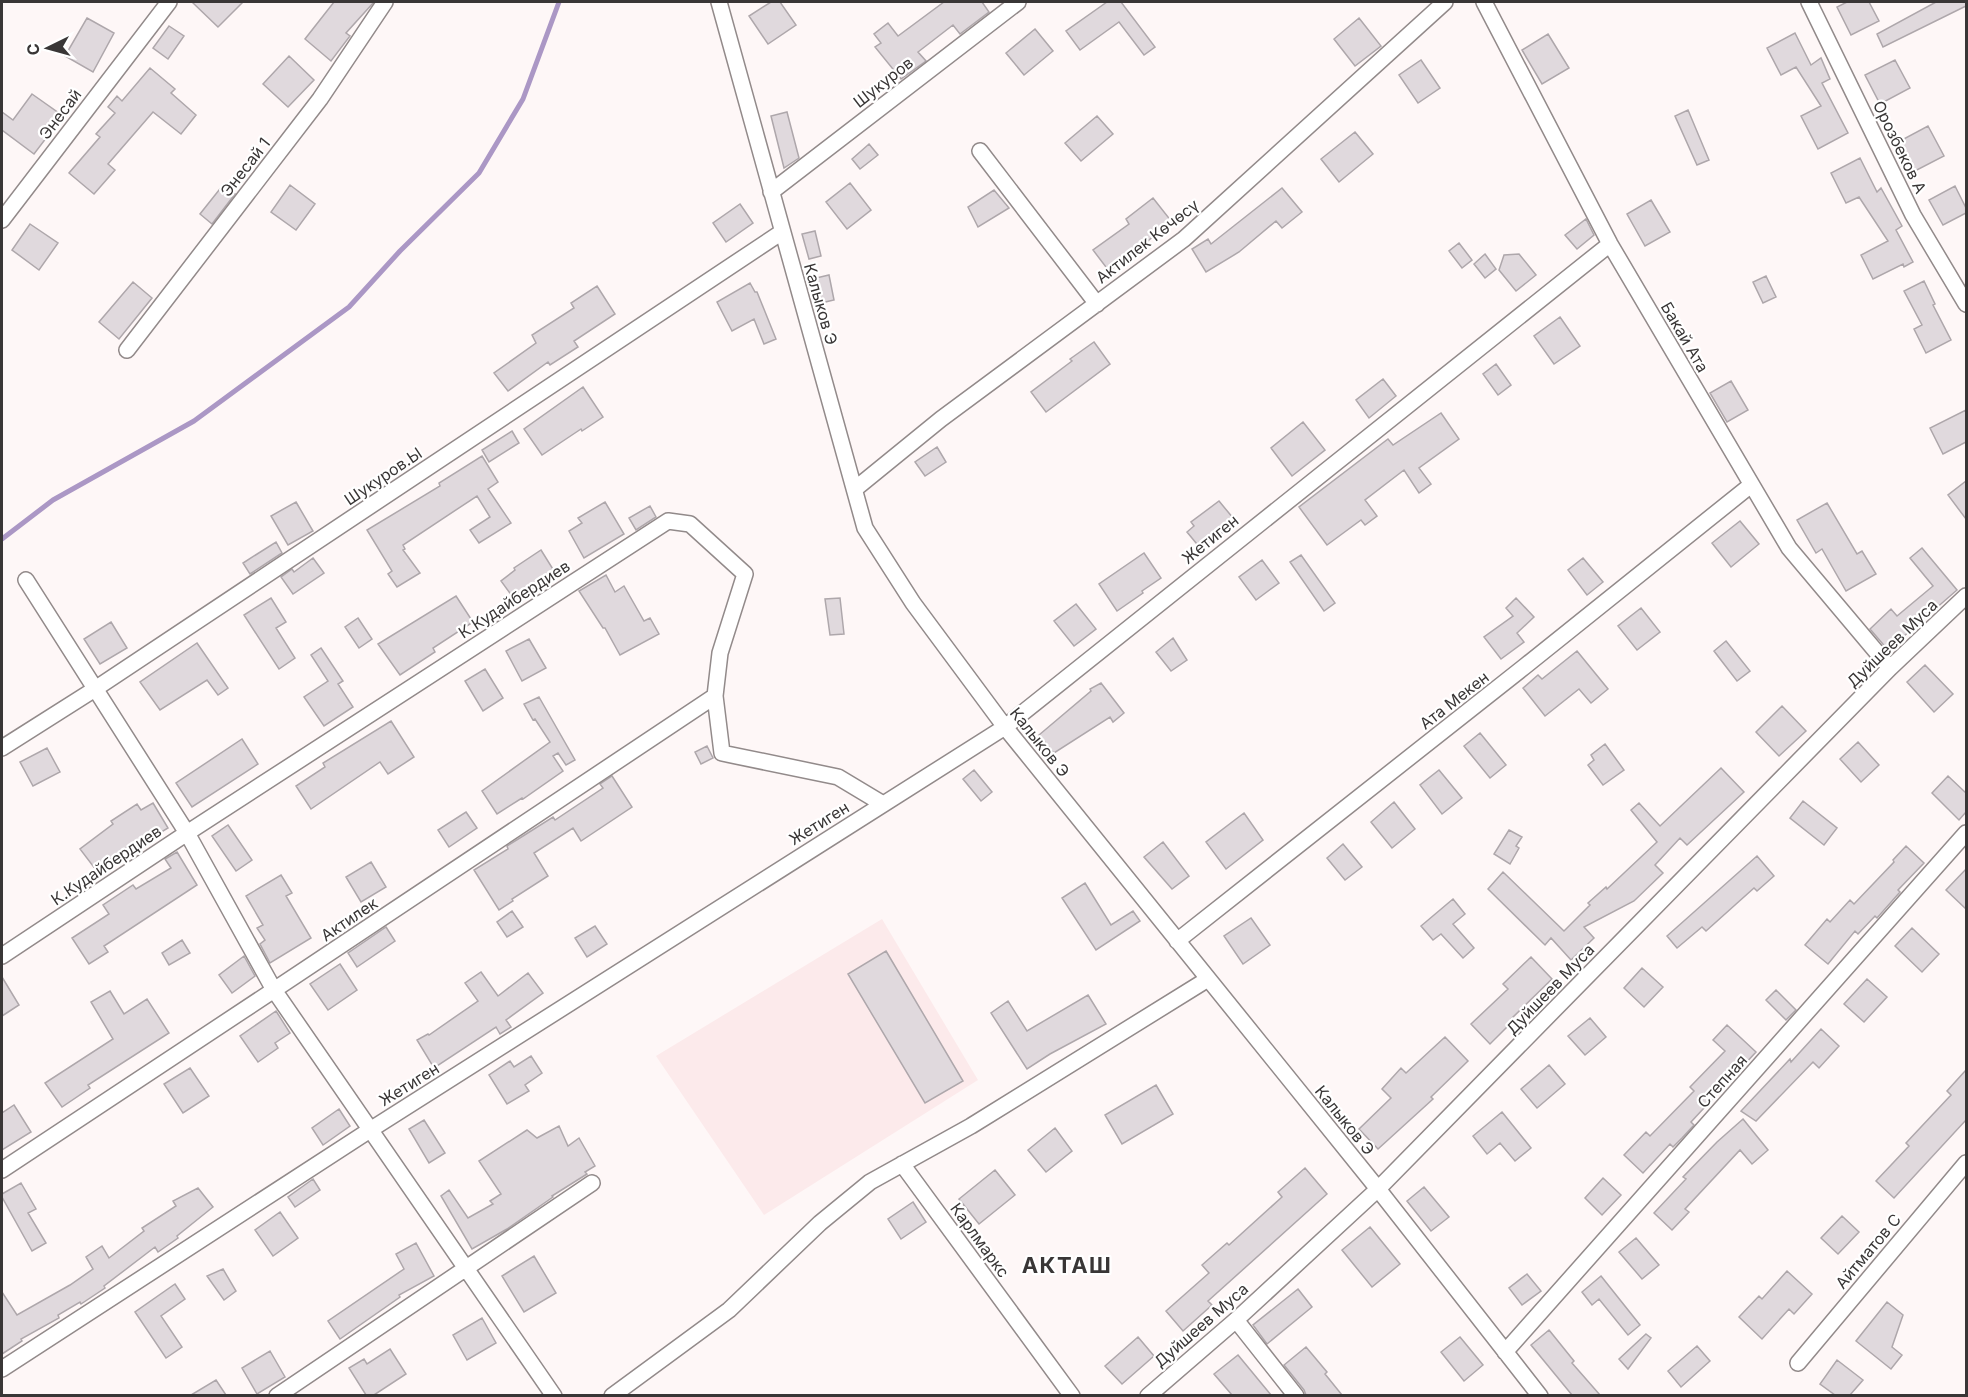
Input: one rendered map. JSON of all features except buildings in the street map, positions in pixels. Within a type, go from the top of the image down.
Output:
[{"type":"street","name":"Энесай","points":[[2,220],[169,2]]},
{"type":"street","name":"Энесай 1","points":[[127,350],[320,99],[385,2]]},
{"type":"street","name":"Калыков Э","points":[[719,2],[865,528],[907,594],[1005,727],[1378,1189],[1540,1395]]},
{"type":"street","name":"Шукуров","points":[[771,192],[1018,2]]},
{"type":"street","name":"Актилек Көчөсү","points":[[855,489],[941,419],[1184,238],[1444,2]]},
{"type":"street","name":"Бакай Ата","points":[[1484,2],[1610,244],[1789,548],[1890,668]]},
{"type":"street","name":"Орозбеков А","points":[[1809,2],[1912,215],[1966,304]]},
{"type":"street","points":[[980,151],[1096,304]]},
{"type":"street","name":"Шукуров.Ы","points":[[2,748],[95,689],[782,232]]},
{"type":"street","name":"Жетиген","points":[[2,1368],[370,1130],[1005,727],[1610,244]]},
{"type":"street","name":"Ата Мекен","points":[[1177,940],[1534,660],[1751,485]]},
{"type":"street","name":"К.Кудайбердиев","points":[[2,956],[187,832],[668,521],[690,524],[745,574],[720,653],[715,696],[722,753],[838,777],[883,804]]},
{"type":"street","points":[[26,580],[187,832],[274,990],[554,1395]]},
{"type":"street","name":"Дуйшеев Муса","points":[[1148,1395],[1236,1320],[1378,1189],[1890,668],[1966,596]]},
{"type":"street","name":"Актилек","points":[[2,1170],[715,696]]},
{"type":"street","name":"Степная","points":[[1505,1352],[1966,833]]},
{"type":"street","points":[[612,1395],[729,1310],[820,1223],[870,1182],[971,1126],[1208,979]]},
{"type":"street","name":"Айтматов С","points":[[1798,1363],[1966,1163]]},
{"type":"street","name":"Карлмаркс","points":[[902,1164],[1072,1395]]},
{"type":"street","points":[[277,1395],[592,1183]]},
{"type":"street","points":[[1236,1320],[1296,1395]]},
{"type":"shaded area","points":[[882,919],[978,1080],[764,1215],[656,1056]]},
{"type":"waterway","points":[[2,539],[53,500],[194,421],[349,307],[400,251],[479,173],[523,99],[559,2]]},
{"type":"district","name":"АКТАШ","points":[[1067,1265]]}]
